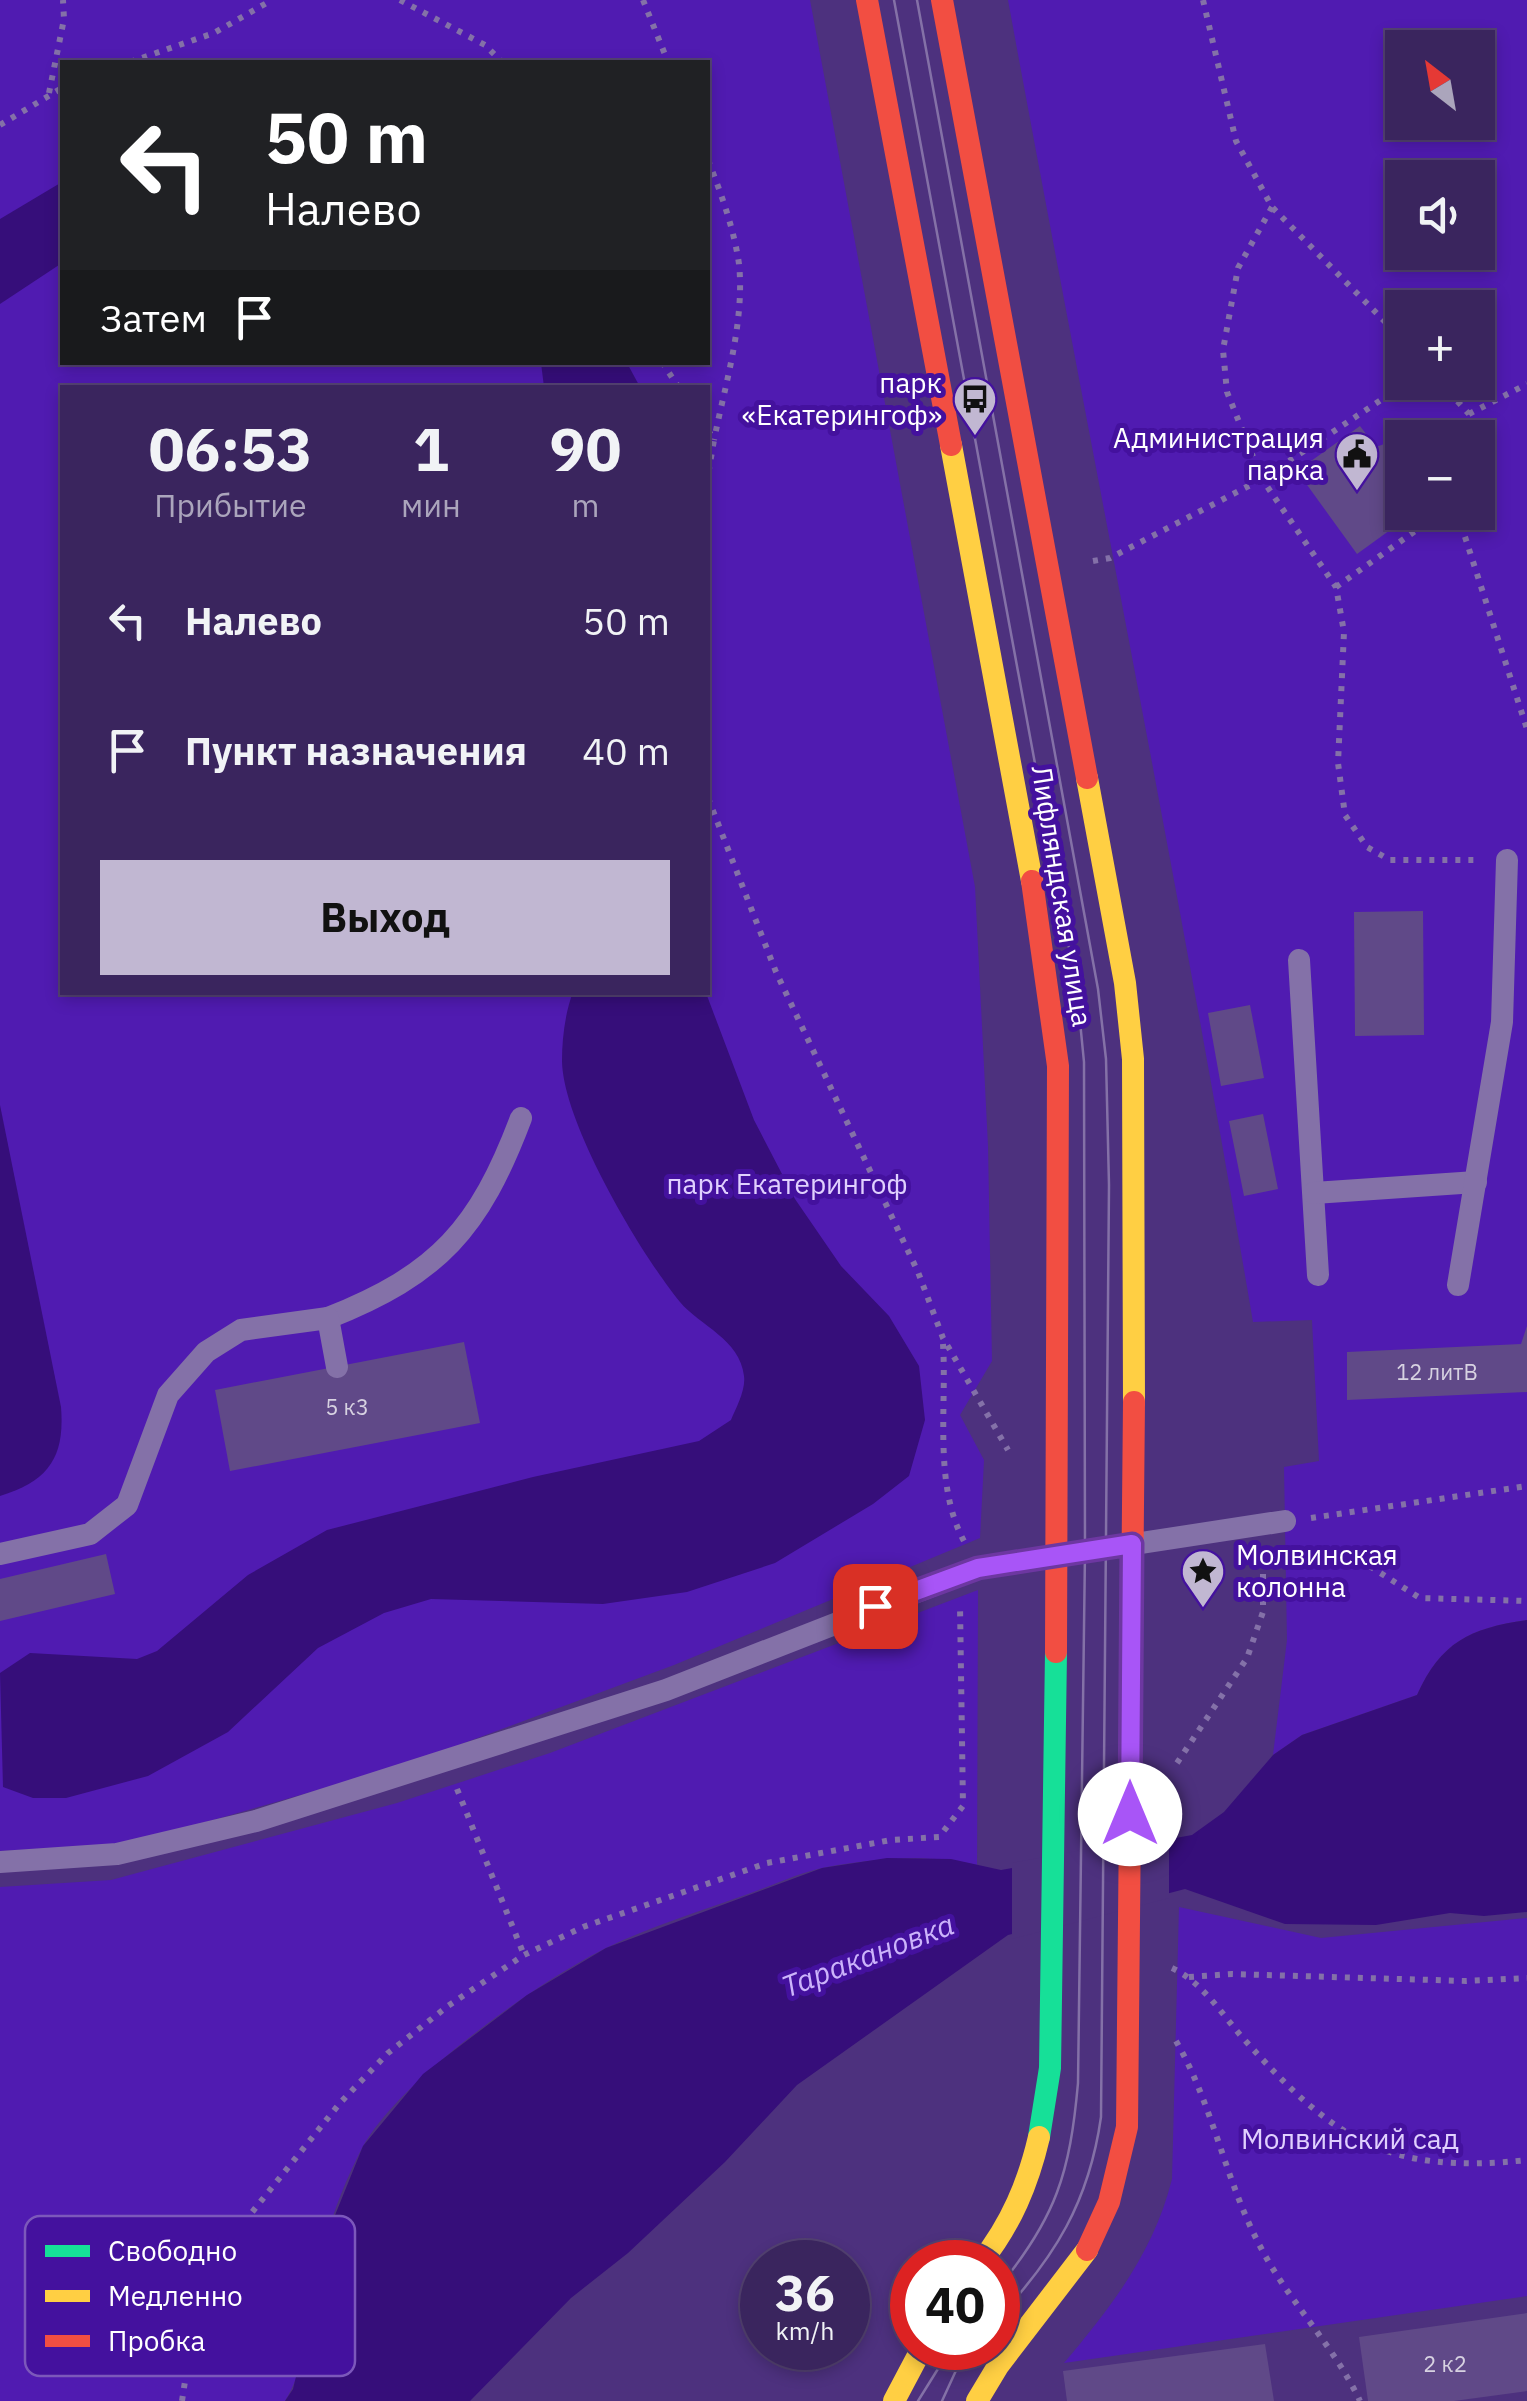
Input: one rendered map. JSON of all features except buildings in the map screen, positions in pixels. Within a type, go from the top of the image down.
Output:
[{"type":"street","name":"Лифляндская улица","points":[[868,0],[1051,995],[1058,1066],[1056,1815],[1050,2068],[1039,2140],[1027,2184],[998,2240]]},
{"type":"street","name":"Лифляндская улица","points":[[942,0],[1125,984],[1133,1059],[1136,1183],[1127,2127],[1122,2166],[1110,2202],[1075,2269],[1023,2332],[977,2401]]},
{"type":"street","points":[[894,2401],[910,2370]]},
{"type":"lane","points":[[1458,1285],[1502,1022],[1507,860]]},
{"type":"lane","points":[[1299,960],[1318,1276]]},
{"type":"lane","points":[[0,1554],[90,1534],[126,1505],[168,1395],[206,1352],[241,1330],[328,1318],[373,1300],[424,1270],[472,1223],[500,1174],[521,1118]]},
{"type":"lane","points":[[1314,1193],[1476,1182]]},
{"type":"lane","points":[[328,1318],[337,1366]]},
{"type":"lane","points":[[0,1862],[117,1854],[256,1821],[666,1690],[969,1571],[1274,1522]]},
{"type":"path","points":[[50,93],[64,19],[63,0]]},
{"type":"path","points":[[136,60],[214,33],[272,0]]},
{"type":"path","points":[[400,0],[485,45],[500,60]]},
{"type":"path","points":[[642,0],[667,60]]},
{"type":"path","points":[[1203,0],[1236,140],[1272,207],[1385,323]]},
{"type":"path","points":[[0,125],[60,89]]},
{"type":"path","points":[[710,165],[739,266],[735,332],[710,463]]},
{"type":"path","points":[[1272,207],[1238,268],[1223,350],[1226,392],[1262,479],[1336,587],[1344,632],[1338,763],[1344,815],[1366,847],[1390,860],[1507,860]]},
{"type":"path","points":[[1468,414],[1527,384]]},
{"type":"path","points":[[1080,563],[1110,558],[1262,479],[1385,397]]},
{"type":"path","points":[[1456,400],[1468,420]]},
{"type":"path","points":[[710,433],[714,440]]},
{"type":"path","points":[[1336,587],[1417,530]]},
{"type":"path","points":[[1463,530],[1527,729]]},
{"type":"path","points":[[710,803],[776,972],[918,1272],[943,1338],[1011,1456]]},
{"type":"path","points":[[249,2216],[340,2103],[388,2053],[448,2006],[524,1955],[582,1928],[767,1863],[891,1840],[939,1837],[963,1806],[969,1571],[947,1488],[943,1338]]},
{"type":"path","points":[[1173,1770],[1246,1658],[1263,1612],[1264,1554],[1274,1522],[1527,1486]]},
{"type":"path","points":[[1264,1554],[1363,1562],[1420,1598],[1527,1600]]},
{"type":"path","points":[[446,1762],[524,1955]]},
{"type":"path","points":[[1162,1964],[1191,1977],[1258,2054],[1325,2121],[1403,2158],[1452,2166],[1527,2160]]},
{"type":"path","points":[[1177,1978],[1232,1974],[1527,1978]]},
{"type":"path","points":[[1174,2038],[1195,2074],[1232,2185],[1262,2250],[1328,2343],[1360,2401]]},
{"type":"path","points":[[182,2401],[186,2376]]},
{"type":"green space","name":"парк Екатерингоф","points":[[0,0],[810,0],[975,887],[988,1146],[992,1361],[960,1415],[984,1460],[980,1538],[674,1665],[402,1766],[126,1845],[0,1851]]},
{"type":"green space","points":[[1008,0],[1527,0],[1527,1620],[1473,1633],[1460,1641],[1436,1662],[1417,1695],[1302,1735],[1273,1755],[1287,1640],[1284,1467],[1319,1461],[1312,1320],[1253,1322]]},
{"type":"green space","points":[[978,1590],[977,1865],[921,1858],[827,1867],[606,1948],[508,2009],[406,2093],[362,2148],[333,2216],[25,2216],[25,2376],[297,2376],[285,2401],[0,2401],[0,1887],[111,1880],[397,1803],[550,1753]]},
{"type":"green space","name":"Молвинский сад","points":[[1179,1907],[1321,1938],[1527,1918],[1527,2296],[1064,2363],[1099,2320],[1143,2254],[1172,2179]]},
{"type":"water","points":[[60,183],[60,264],[0,304],[0,219]]},
{"type":"water","points":[[541,365],[628,365],[639,385],[544,385]]},
{"type":"water","points":[[572,995],[707,995],[754,1120],[795,1199],[841,1266],[889,1316],[919,1366],[925,1420],[909,1476],[873,1504],[775,1563],[687,1592],[603,1604],[431,1599],[384,1613],[318,1648],[228,1732],[148,1776],[66,1798],[33,1798],[3,1787],[0,1673],[30,1653],[137,1659],[157,1651],[248,1575],[327,1530],[533,1477],[699,1441],[731,1420],[744,1387],[741,1363],[727,1343],[688,1311],[663,1280],[625,1221],[575,1118],[562,1061]]},
{"type":"water","points":[[0,1105],[62,1425],[50,1465],[31,1483],[0,1496]]},
{"type":"water","name":"Таракановка","points":[[1527,1620],[1527,1912],[1484,1916],[1450,1913],[1376,1925],[1285,1924],[1185,1889],[1008,1935],[797,2085],[725,2162],[628,2253],[571,2298],[470,2401],[285,2401],[296,2376],[355,2376],[355,2216],[335,2216],[363,2146],[423,2074],[527,1995],[606,1948],[822,1868],[887,1858],[951,1859],[1001,1870],[1192,1835],[1224,1812],[1273,1755],[1302,1735],[1417,1695],[1447,1650],[1489,1628]]},
{"type":"pier","points":[[1169,1834],[1169,1898],[1012,1939],[1012,1863]]},
{"type":"tram line","points":[[894,0],[1077,991],[1084,1062],[1085,1552],[1078,2083],[1070,2143],[1057,2193],[1020,2260]]},
{"type":"tram line","points":[[917,0],[1098,989],[1106,1059],[1109,1185],[1101,2117],[1078,2202],[1052,2250],[1020,2293]]},
{"type":"tram line","points":[[918,2401],[937,2370]]},
{"type":"tram line","points":[[942,2401],[956,2370]]},
{"type":"traffic: fast","points":[[1039,2137],[1050,2068],[1056,1652]]},
{"type":"traffic: slow","points":[[951,445],[1032,881]]},
{"type":"traffic: slow","points":[[1087,778],[1125,983],[1133,1059],[1134,1402]]},
{"type":"traffic: slow","points":[[996,2240],[1017,2203],[1039,2137]]},
{"type":"traffic: slow","points":[[977,2401],[998,2366],[1087,2250]]},
{"type":"traffic: slow","points":[[894,2401],[910,2370]]},
{"type":"traffic: jam","points":[[867,0],[951,445]]},
{"type":"traffic: jam","points":[[942,0],[1087,778]]},
{"type":"traffic: jam","points":[[1032,881],[1058,1066],[1056,1652]]},
{"type":"traffic: jam","points":[[1087,2250],[1109,2202],[1127,2127],[1134,1402]]},
{"type":"place","name":"парк «Екатерингоф»","points":[[975,437]]},
{"type":"place","name":"Администрация парка","points":[[1357,492]]},
{"type":"place","name":"Молвинская колонна","points":[[1203,1609]]},
{"type":"route","points":[[875,1606],[978,1568],[1132,1544],[1130,1814]]}]
